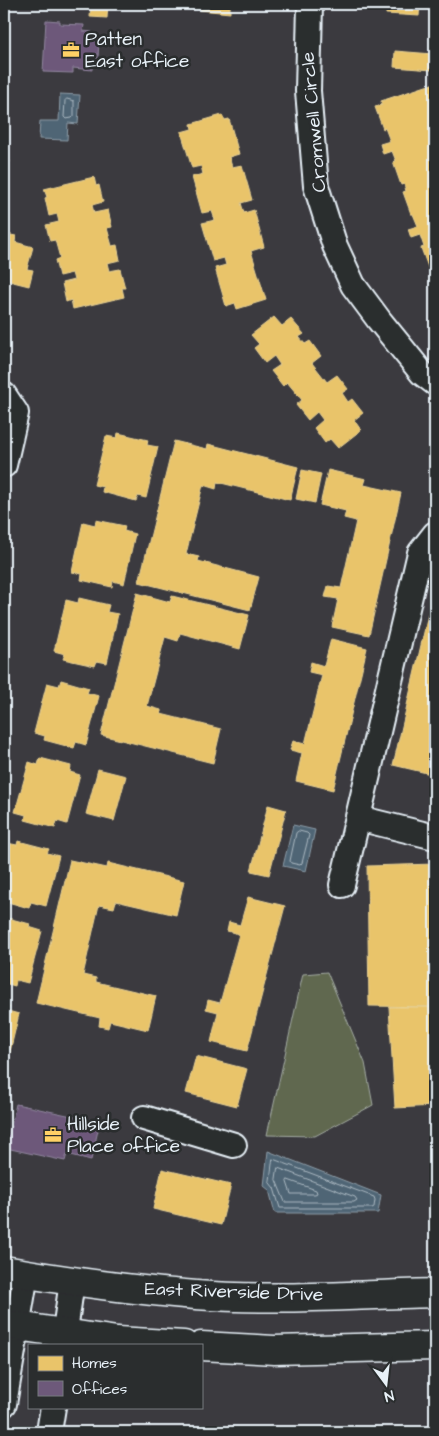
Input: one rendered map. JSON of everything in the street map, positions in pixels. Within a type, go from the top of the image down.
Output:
[{"type":"main road","name":"East Riverside Drive","points":[[15,1272],[105,1286],[197,1295],[276,1297],[435,1293]]},
{"type":"main road","points":[[11,1325],[64,1339],[167,1344]]},
{"type":"main road","points":[[202,1346],[274,1350],[435,1346]]},
{"type":"street","name":"Cromwell Circle","points":[[310,4],[308,90],[316,186],[335,246],[353,285],[422,374],[435,383]]},
{"type":"street","points":[[4,465],[10,404]]},
{"type":"street","points":[[342,885],[420,552],[435,534]]},
{"type":"street","points":[[358,818],[435,837]]},
{"type":"street","points":[[144,1118],[234,1146]]},
{"type":"street","points":[[4,1404],[15,1272]]},
{"type":"street","points":[[64,1339],[72,1281]]},
{"type":"street","points":[[49,1432],[53,1408]]},
{"type":"green space","points":[[327,972],[365,1063],[373,1105],[315,1136],[267,1135],[303,974]]},
{"type":"water","points":[[60,94],[80,95],[78,124],[68,123],[67,140],[39,139],[40,121],[59,121]]},
{"type":"water","points":[[293,825],[315,830],[306,871],[283,866]]},
{"type":"water","points":[[268,1151],[381,1195],[378,1213],[275,1213],[269,1190],[264,1186]]},
{"type":"building: Homes","points":[[91,4],[108,4],[107,18],[90,17]]},
{"type":"building: Homes","points":[[200,4],[230,4],[230,13],[200,10]]},
{"type":"building: Homes","points":[[386,4],[420,4],[419,16],[386,14]]},
{"type":"building: Homes","points":[[395,51],[433,54],[432,70],[394,67]]},
{"type":"building: Homes","points":[[435,83],[435,268],[429,270],[421,248],[424,247],[420,235],[411,238],[408,229],[418,226],[413,214],[411,214],[403,192],[406,191],[404,184],[401,185],[393,162],[396,161],[392,151],[383,154],[380,144],[390,141],[385,128],[383,129],[375,107],[382,105],[381,101]]},
{"type":"building: Homes","points":[[222,115],[225,120],[229,119],[239,154],[229,157],[232,167],[242,165],[252,200],[241,203],[244,213],[254,210],[264,247],[251,251],[266,300],[237,309],[235,303],[226,306],[215,268],[226,265],[224,258],[213,261],[202,223],[215,220],[212,211],[202,213],[192,177],[203,174],[201,166],[192,168],[181,132],[192,129],[191,124]]},
{"type":"building: Homes","points":[[4,141],[10,162],[4,163]]},
{"type":"building: Homes","points":[[94,177],[96,186],[99,185],[103,202],[92,205],[94,213],[108,210],[112,227],[107,228],[112,246],[117,245],[120,260],[107,263],[109,271],[120,269],[125,288],[122,288],[124,297],[73,309],[71,300],[66,302],[62,283],[74,280],[72,273],[59,276],[55,260],[60,258],[55,240],[50,241],[46,225],[59,222],[57,214],[49,216],[44,189]]},
{"type":"building: Homes","points":[[4,230],[7,231],[6,234],[16,236],[15,242],[33,247],[27,269],[33,270],[29,286],[5,280],[4,285]]},
{"type":"building: Homes","points":[[274,317],[282,326],[291,319],[304,334],[299,337],[305,344],[310,341],[321,356],[312,363],[327,382],[337,375],[348,389],[342,393],[348,402],[352,399],[363,413],[354,420],[361,430],[338,448],[330,439],[325,443],[314,428],[323,420],[317,412],[308,420],[296,405],[302,400],[287,382],[283,386],[271,371],[280,365],[274,356],[265,363],[254,348],[259,344],[251,335]]},
{"type":"building: Homes","points":[[118,433],[148,440],[147,445],[158,447],[146,498],[138,496],[136,501],[102,492],[103,487],[94,485],[106,436],[117,438]]},
{"type":"building: Homes","points":[[174,441],[207,449],[208,444],[298,467],[290,500],[217,482],[216,489],[203,485],[186,554],[199,557],[198,561],[259,577],[250,610],[139,582]]},
{"type":"building: Homes","points":[[302,470],[321,474],[315,503],[296,499]]},
{"type":"building: Homes","points":[[328,470],[366,479],[364,485],[401,493],[369,635],[332,627],[338,599],[325,597],[328,586],[341,588],[356,521],[344,518],[346,511],[320,505]]},
{"type":"building: Homes","points":[[96,520],[125,526],[124,531],[135,534],[124,584],[113,581],[112,587],[81,580],[82,574],[72,572],[83,522],[95,525]]},
{"type":"building: Homes","points":[[435,585],[435,775],[393,765]]},
{"type":"building: Homes","points":[[137,593],[170,602],[172,596],[249,615],[240,649],[180,633],[178,641],[165,637],[147,706],[161,710],[161,714],[221,729],[213,763],[101,735]]},
{"type":"building: Homes","points":[[79,598],[109,605],[107,612],[118,614],[107,663],[97,661],[95,666],[63,659],[65,654],[54,651],[66,600],[78,603]]},
{"type":"building: Homes","points":[[331,639],[367,648],[333,790],[296,781],[302,753],[290,750],[293,741],[305,744],[322,675],[309,672],[311,662],[324,666]]},
{"type":"building: Homes","points":[[61,680],[89,688],[87,693],[99,696],[86,745],[76,742],[74,748],[44,740],[45,736],[34,733],[47,683],[59,686]]},
{"type":"building: Homes","points":[[40,758],[71,766],[70,772],[80,775],[67,824],[57,821],[55,828],[25,820],[26,815],[15,812],[29,762],[38,765]]},
{"type":"building: Homes","points":[[98,769],[126,776],[114,821],[86,814]]},
{"type":"building: Homes","points":[[268,805],[286,810],[269,875],[251,871]]},
{"type":"building: Homes","points":[[18,841],[49,849],[47,853],[59,856],[46,906],[31,902],[29,908],[4,901],[4,855],[7,843],[17,845]]},
{"type":"building: Homes","points":[[70,860],[107,868],[108,863],[184,881],[176,915],[116,901],[114,908],[99,905],[83,975],[96,978],[96,982],[156,996],[148,1030],[110,1021],[108,1028],[99,1026],[100,1018],[36,1003]]},
{"type":"building: Homes","points":[[435,864],[435,1007],[369,1006],[367,866]]},
{"type":"building: Homes","points":[[248,897],[285,906],[247,1051],[211,1042],[218,1012],[206,1009],[208,1000],[220,1003],[239,934],[227,931],[229,922],[240,925]]},
{"type":"building: Homes","points":[[4,917],[30,924],[29,927],[42,931],[28,983],[16,980],[15,986],[4,983]]},
{"type":"building: Homes","points":[[4,1005],[9,1007],[8,1011],[19,1014],[7,1064],[4,1063]]},
{"type":"building: Homes","points":[[389,1007],[435,1007],[435,1106],[395,1108]]},
{"type":"building: Homes","points":[[196,1056],[247,1069],[237,1106],[186,1093]]},
{"type":"building: Homes","points":[[162,1169],[231,1185],[221,1225],[153,1209]]},
{"type":"building: Offices","name":"Patten East office","points":[[46,20],[60,21],[60,24],[84,25],[83,31],[92,32],[91,40],[99,41],[98,58],[92,58],[92,70],[73,68],[73,73],[43,72]]},
{"type":"building: Offices","name":"Hillside Place office","points":[[16,1104],[100,1122],[91,1160],[67,1154],[65,1161],[6,1148]]},
{"type":"place","name":"Patten East office","points":[[71,50]]},
{"type":"place","name":"Hillside Place office","points":[[53,1135]]}]
